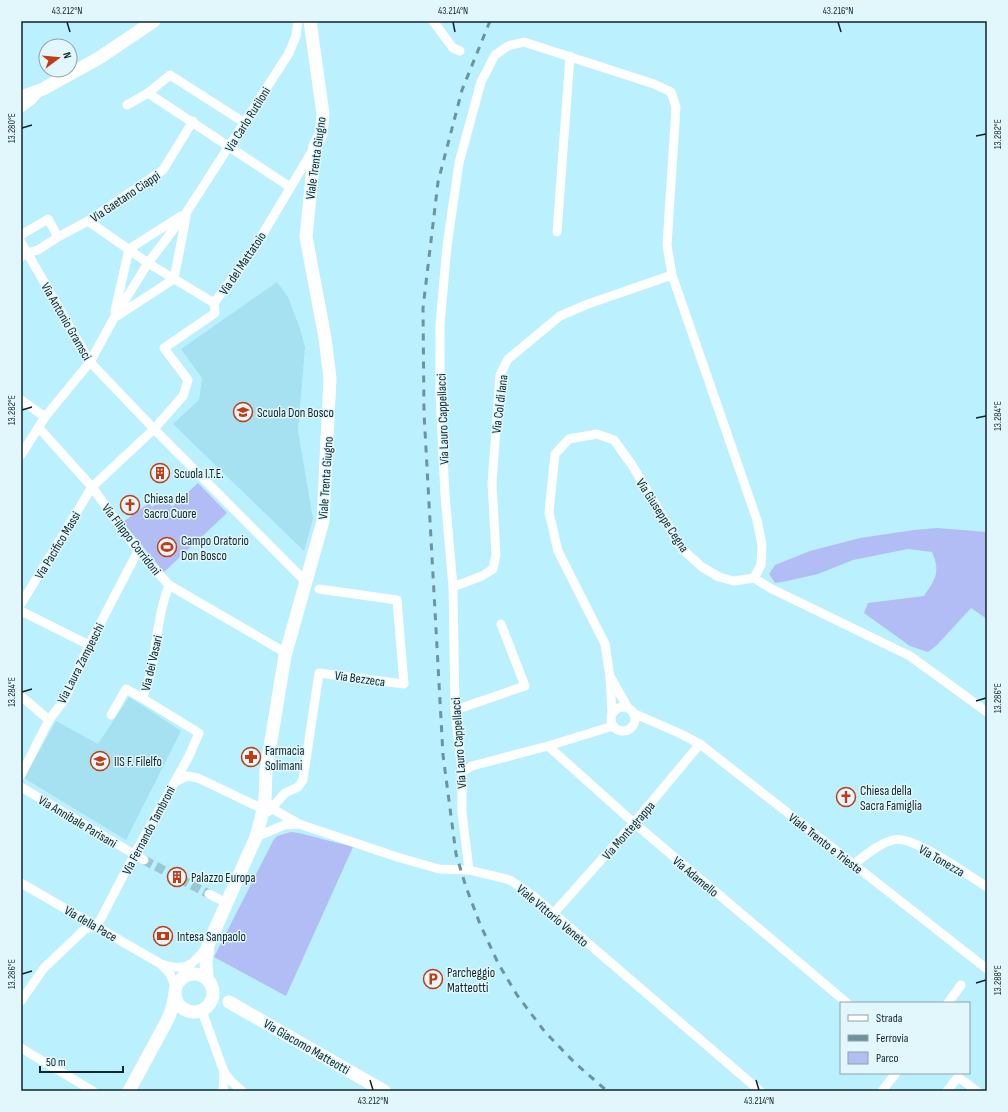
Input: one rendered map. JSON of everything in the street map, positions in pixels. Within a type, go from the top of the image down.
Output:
[{"type":"street","points":[[21,97],[42,89],[99,58],[154,21]]},
{"type":"street","name":"Via Carlo Rutiloni","points":[[114,318],[148,263],[186,213],[289,53],[296,36],[298,21]]},
{"type":"street","name":"Viale Trenta Giugno","points":[[211,990],[206,961],[208,945],[256,837],[265,808],[266,771],[286,653],[307,583],[323,521],[330,378],[326,338],[306,237],[315,146],[321,134],[323,114],[310,21]]},
{"type":"street","points":[[433,21],[453,48],[460,51]]},
{"type":"street","name":"Via Lauro Cappellacci","points":[[469,870],[462,812],[462,772],[455,710],[453,587],[445,495],[440,394],[440,324],[447,246],[460,164],[481,82],[495,55],[508,46],[524,42],[654,84],[671,92],[676,107],[667,245],[672,275]]},
{"type":"street","points":[[557,232],[570,56]]},
{"type":"street","points":[[127,105],[148,93],[170,75],[245,123]]},
{"type":"street","points":[[21,108],[32,100],[42,89]]},
{"type":"street","points":[[148,93],[290,187]]},
{"type":"street","name":"Via Gaetano Ciappi","points":[[24,255],[38,250],[58,237],[88,221],[163,170],[192,121]]},
{"type":"street","name":"Via del Mattatoio","points":[[188,380],[164,348],[215,313],[214,304],[252,252],[315,146]]},
{"type":"street","points":[[21,455],[45,417],[90,362],[114,318],[128,249],[186,213]]},
{"type":"street","points":[[114,318],[174,279],[186,213]]},
{"type":"street","points":[[21,235],[48,219],[58,237]]},
{"type":"street","points":[[88,221],[148,263],[214,304]]},
{"type":"street","name":"Via Antonio Gramsci","points":[[21,242],[24,255],[90,362],[154,429],[307,583]]},
{"type":"street","points":[[672,275],[757,520],[762,545],[761,565],[754,578],[770,588],[910,656],[987,712]]},
{"type":"street","name":"Via Col di lana","points":[[453,587],[482,576],[493,569],[496,555],[492,483],[500,375],[508,359],[560,316],[588,304],[672,275]]},
{"type":"street","name":"Via Pacifico Massi","points":[[21,604],[92,487],[154,429],[183,396],[188,380]]},
{"type":"street","points":[[21,400],[45,417]]},
{"type":"street","name":"Via Filippo Corridoni","points":[[39,428],[92,487],[138,551],[169,585],[286,653]]},
{"type":"street","name":"Via Giuseppe Cegna","points":[[612,713],[610,677],[605,644],[558,551],[549,512],[555,454],[569,440],[597,434],[614,440],[632,465],[682,549],[702,567],[719,577],[734,581],[754,578]]},
{"type":"street","name":"Via Laura Zampeschi","points":[[21,775],[49,720],[65,699],[89,645],[138,551]]},
{"type":"street","name":"Via dei Vasari","points":[[169,585],[164,599],[158,638],[147,689],[142,698],[200,734]]},
{"type":"street","name":"Via Bezzeca","points":[[265,808],[298,787],[302,780],[319,672],[404,684],[397,600],[319,589]]},
{"type":"street","points":[[21,611],[89,645]]},
{"type":"street","points":[[455,710],[525,686],[501,624]]},
{"type":"street","name":"Via Giuseppe Cegna","points":[[610,677],[631,710]]},
{"type":"street","points":[[111,715],[126,689],[142,698]]},
{"type":"street","points":[[21,696],[49,720]]},
{"type":"street","points":[[621,707],[631,710],[635,721],[633,725],[624,731],[616,729],[611,720],[612,713],[617,708],[621,707]]},
{"type":"street","name":"Viale Trento e Trieste","points":[[631,710],[700,744],[987,969]]},
{"type":"street","name":"Viale Trento e Trieste","points":[[633,725],[659,725]]},
{"type":"street","points":[[462,772],[472,766],[548,746],[613,726]]},
{"type":"street","name":"Via Fernando Tambroni","points":[[97,926],[200,734]]},
{"type":"street","name":"Via Montegrappa","points":[[553,914],[634,823],[700,744]]},
{"type":"street","name":"Via Adamello","points":[[548,746],[634,823],[846,1002]]},
{"type":"street","name":"Viale Vittorio Veneto","points":[[174,782],[187,776],[198,778],[299,824],[396,857],[439,869],[469,870],[510,880],[532,895],[760,1091]]},
{"type":"street","name":"Via Annibale Parisani","points":[[21,787],[144,860]]},
{"type":"street","points":[[256,837],[284,825],[299,824]]},
{"type":"street","name":"Via Tonezza","points":[[854,864],[875,848],[894,840],[905,840],[922,847],[987,887]]},
{"type":"street","name":"Via della Pace","points":[[21,883],[161,964],[173,968],[187,966],[199,958],[208,945]]},
{"type":"street","points":[[209,894],[227,903]]},
{"type":"street","points":[[21,1001],[44,968],[85,929],[97,926]]},
{"type":"street","name":"Via della Pace","points":[[161,964],[170,974],[175,991]]},
{"type":"street","points":[[129,1091],[168,1018],[178,982],[189,974],[195,973],[202,975],[211,990],[208,1006],[168,1018]]},
{"type":"street","points":[[21,983],[30,988]]},
{"type":"street","points":[[949,1002],[961,985]]},
{"type":"street","name":"Via Giacomo Matteotti","points":[[211,990],[229,1002],[384,1091]]},
{"type":"street","points":[[175,991],[179,1005],[195,1011],[224,1072],[242,1091]]},
{"type":"street","points":[[21,1048],[93,1091]]},
{"type":"street","points":[[223,1091],[224,1072]]},
{"type":"street","points":[[882,1091],[895,1074]]},
{"type":"street","points":[[947,1091],[958,1077],[977,1091]]},
{"type":"shaded area","name":"Scuola Don Bosco","points":[[277,282],[288,297],[305,347],[298,431],[313,519],[304,551],[173,424],[199,400],[202,378],[181,349]]},
{"type":"shaded area","name":"IIS F. Filelfo","points":[[129,697],[181,731],[126,840],[24,778],[56,721],[98,744]]},
{"type":"green space","name":"Campo Oratorio Don Bosco","points":[[198,483],[227,513],[164,572],[123,522],[149,503],[152,507],[165,497],[172,507]]},
{"type":"green space","points":[[937,528],[987,532],[987,619],[971,608],[937,645],[928,652],[910,646],[864,613],[868,603],[924,596],[936,576],[935,559],[932,552],[908,549],[853,560],[818,574],[775,583],[769,574],[775,565],[810,551],[860,538]]},
{"type":"green space","points":[[291,832],[353,847],[286,996],[214,957],[273,841],[277,836]]},
{"type":"tunnel","points":[[144,860],[209,894]]},
{"type":"railway","points":[[490,21],[462,90],[438,182],[423,308],[424,413],[443,755],[456,854],[466,887],[480,924],[498,963],[517,995],[545,1032],[575,1063],[607,1091]]},
{"type":"place","name":"Scuola Don Bosco","points":[[243,412]]},
{"type":"place","name":"Scuola I.T.E.","points":[[160,473]]},
{"type":"place","name":"Chiesa del Sacro Cuore","points":[[130,505]]},
{"type":"place","name":"Campo Oratorio Don Bosco","points":[[167,547]]},
{"type":"place","name":"Farmacia Solimani","points":[[251,757]]},
{"type":"place","name":"IIS F. Filelfo","points":[[100,761]]},
{"type":"place","name":"Chiesa della Sacra Famiglia","points":[[846,797]]},
{"type":"place","name":"Palazzo Europa","points":[[177,877]]},
{"type":"place","name":"Intesa Sanpaolo","points":[[163,936]]},
{"type":"place","name":"Parcheggio Matteotti","points":[[433,979]]}]
